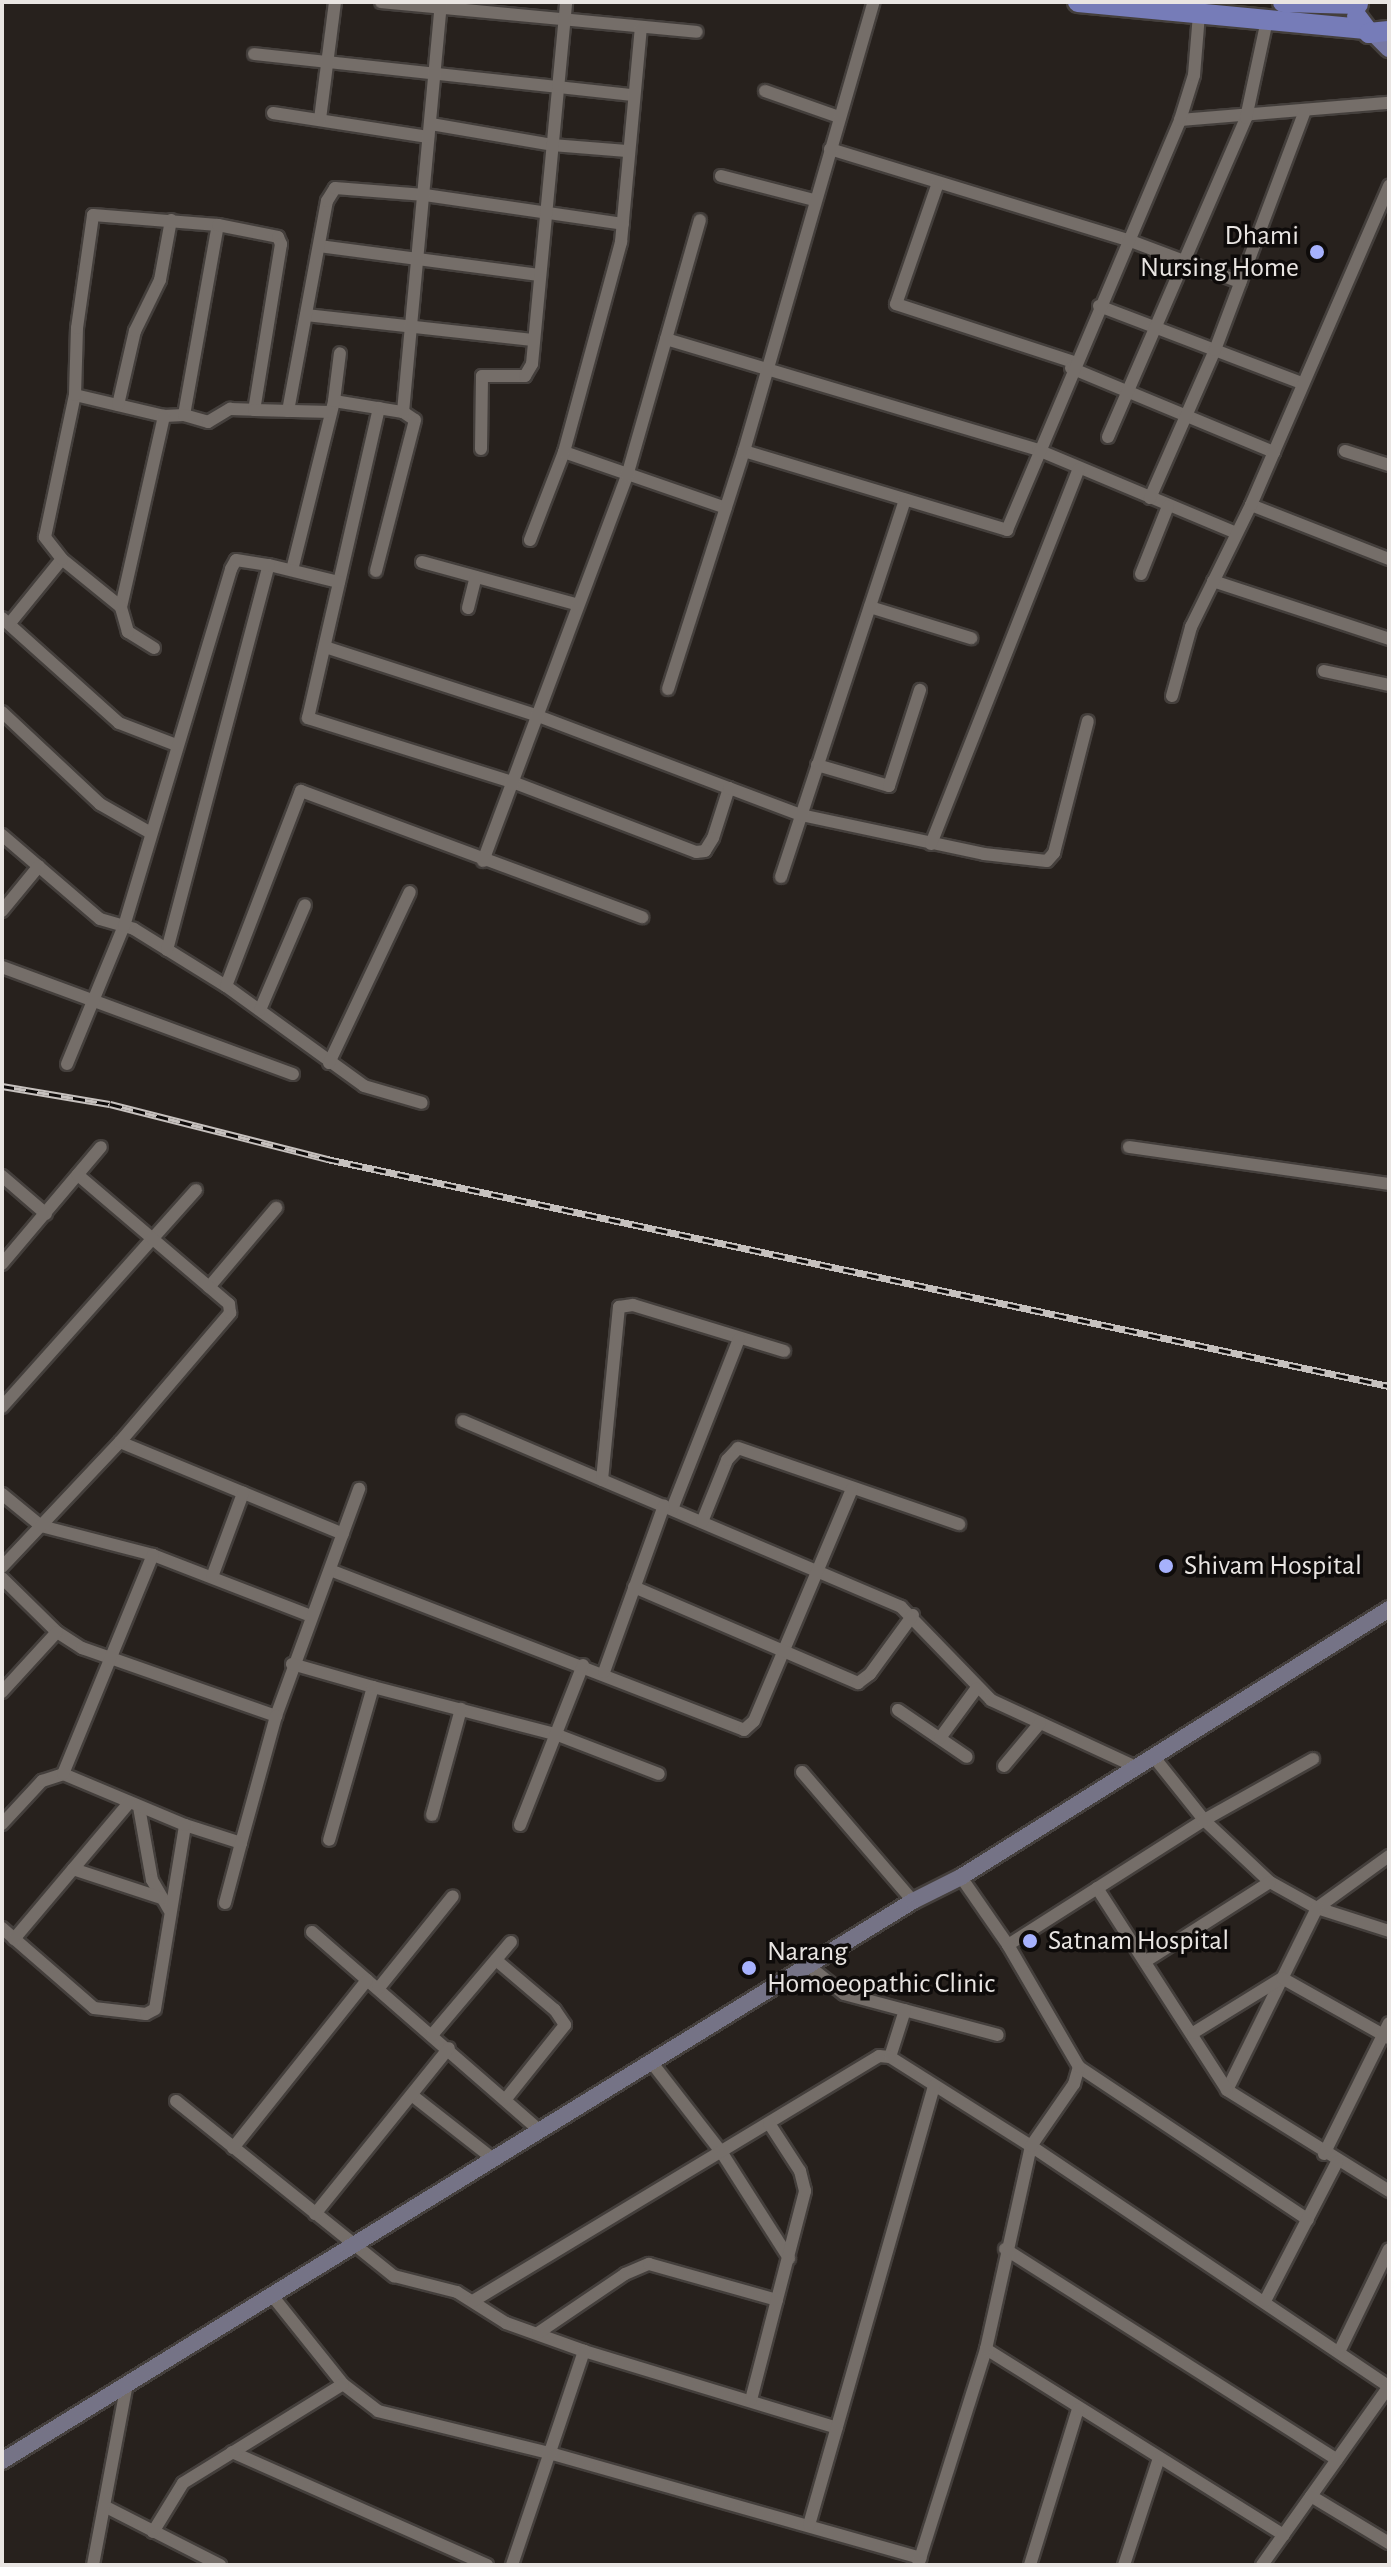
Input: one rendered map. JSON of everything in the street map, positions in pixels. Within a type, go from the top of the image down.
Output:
[{"type":"highway","points":[[1078,2],[1267,20],[1382,35]]},
{"type":"highway","points":[[1283,2],[1359,3],[1382,35]]},
{"type":"main road","points":[[2,2461],[127,2383],[274,2298],[492,2158],[810,1967],[913,1901],[961,1877],[1389,1609]]},
{"type":"street","points":[[320,119],[335,2]]},
{"type":"street","points":[[381,2],[564,23],[697,32]]},
{"type":"street","points":[[481,449],[482,376],[525,376],[532,364],[566,2]]},
{"type":"street","points":[[668,689],[744,451],[814,200],[874,2]]},
{"type":"street","points":[[403,412],[414,325],[441,7]]},
{"type":"street","points":[[744,451],[1007,530],[1072,365],[1180,120],[1194,75],[1199,14]]},
{"type":"street","points":[[1108,437],[1246,118],[1267,20]]},
{"type":"street","points":[[530,540],[564,452],[623,224],[627,151],[641,28]]},
{"type":"street","points":[[254,54],[436,71],[634,95]]},
{"type":"street","points":[[765,91],[839,117]]},
{"type":"street","points":[[1180,120],[1246,118],[1389,103]]},
{"type":"street","points":[[273,113],[627,151]]},
{"type":"street","points":[[1150,498],[1215,350],[1304,113]]},
{"type":"street","points":[[830,149],[1128,240],[1240,282]]},
{"type":"street","points":[[721,176],[814,200]]},
{"type":"street","points":[[938,183],[896,304],[1072,365],[1274,452]]},
{"type":"street","points":[[1172,696],[1191,627],[1251,505],[1389,186]]},
{"type":"street","points":[[288,411],[327,201],[335,188],[425,195],[623,224]]},
{"type":"street","points":[[121,607],[62,559],[48,543],[45,530],[75,395],[77,328],[93,215],[218,225],[280,240],[254,410]]},
{"type":"street","points":[[118,405],[135,331],[160,280],[171,220]]},
{"type":"street","points":[[483,861],[515,783],[576,604],[627,476],[700,220]]},
{"type":"street","points":[[184,415],[218,225]]},
{"type":"street","points":[[319,246],[539,275]]},
{"type":"street","points":[[1099,306],[1302,383]]},
{"type":"street","points":[[306,315],[533,340]]},
{"type":"street","points":[[666,339],[1038,450],[1236,533]]},
{"type":"street","points":[[292,570],[333,406],[340,353]]},
{"type":"street","points":[[75,395],[164,416],[184,415],[208,422],[230,409],[288,411],[333,406],[379,408],[413,417],[415,426],[376,571]]},
{"type":"street","points":[[379,408],[325,647],[307,710],[310,721],[515,783],[696,852],[705,851],[713,838],[729,788]]},
{"type":"street","points":[[154,648],[128,632],[121,607],[164,416]]},
{"type":"street","points":[[1345,451],[1389,465]]},
{"type":"street","points":[[564,452],[726,508]]},
{"type":"street","points":[[931,844],[1079,469]]},
{"type":"street","points":[[781,877],[905,500]]},
{"type":"street","points":[[1251,505],[1389,559]]},
{"type":"street","points":[[1141,574],[1168,506]]},
{"type":"street","points":[[62,559],[6,620],[119,723],[176,745]]},
{"type":"street","points":[[67,1064],[96,1002],[124,926],[149,832],[233,563],[241,559],[339,582]]},
{"type":"street","points":[[422,562],[576,604]]},
{"type":"street","points":[[167,950],[269,565]]},
{"type":"street","points":[[468,608],[476,577]]},
{"type":"street","points":[[1213,581],[1389,639]]},
{"type":"street","points":[[870,607],[971,638]]},
{"type":"street","points":[[325,647],[538,716],[801,815],[931,844],[1039,861],[1052,858],[1088,721]]},
{"type":"street","points":[[1324,671],[1389,685]]},
{"type":"street","points":[[817,765],[889,786],[920,690]]},
{"type":"street","points":[[2,712],[100,804],[149,832]]},
{"type":"street","points":[[226,986],[301,791],[483,861],[642,917]]},
{"type":"street","points":[[2,835],[100,919],[124,926],[226,986],[364,1086],[422,1103]]},
{"type":"street","points":[[2,911],[39,866]]},
{"type":"street","points":[[329,1063],[410,892]]},
{"type":"street","points":[[260,1010],[305,905]]},
{"type":"street","points":[[2,967],[293,1074]]},
{"type":"street","points":[[3,1261],[101,1147]]},
{"type":"street","points":[[1129,1147],[1389,1184]]},
{"type":"street","points":[[2,1567],[120,1442],[230,1313],[229,1304],[78,1175]]},
{"type":"street","points":[[2,1176],[46,1214]]},
{"type":"street","points":[[2,1407],[196,1190]]},
{"type":"street","points":[[209,1287],[276,1208]]},
{"type":"street","points":[[602,1480],[619,1307],[633,1305],[784,1351]]},
{"type":"street","points":[[604,1672],[634,1587],[739,1339]]},
{"type":"street","points":[[463,1421],[815,1570],[913,1615],[976,1689],[1040,1723],[1136,1767]]},
{"type":"street","points":[[120,1442],[343,1534]]},
{"type":"street","points":[[702,1522],[727,1460],[738,1448],[959,1524]]},
{"type":"street","points":[[225,1903],[292,1664],[359,1489]]},
{"type":"street","points":[[330,1570],[604,1672],[744,1730],[754,1721],[815,1570],[852,1489]]},
{"type":"street","points":[[212,1577],[243,1493]]},
{"type":"street","points":[[2,1494],[41,1526],[153,1555],[311,1616]]},
{"type":"street","points":[[63,1774],[153,1555]]},
{"type":"street","points":[[2,1578],[57,1632],[82,1648],[276,1716]]},
{"type":"street","points":[[634,1587],[781,1653],[858,1683],[913,1615]]},
{"type":"street","points":[[2,1692],[57,1632]]},
{"type":"street","points":[[292,1664],[555,1734],[659,1774]]},
{"type":"street","points":[[520,1825],[583,1665]]},
{"type":"street","points":[[329,1840],[373,1687]]},
{"type":"street","points":[[940,1738],[976,1689]]},
{"type":"street","points":[[432,1815],[461,1709]]},
{"type":"street","points":[[898,1710],[967,1757]]},
{"type":"street","points":[[1004,1766],[1040,1723]]},
{"type":"street","points":[[1153,1756],[1204,1820],[1270,1882],[1317,1908],[1389,1931]]},
{"type":"street","points":[[1008,1945],[1204,1820],[1313,1759]]},
{"type":"street","points":[[802,1772],[913,1901]]},
{"type":"street","points":[[2,1824],[42,1781],[63,1774],[185,1825],[241,1843]]},
{"type":"street","points":[[14,1939],[73,1869],[134,1805]]},
{"type":"street","points":[[134,1805],[161,1898],[169,1909]]},
{"type":"street","points":[[2,1928],[94,2008],[151,2013],[185,1825]]},
{"type":"street","points":[[1227,2090],[1317,1908],[1389,1856]]},
{"type":"street","points":[[73,1869],[161,1898]]},
{"type":"street","points":[[961,1877],[1008,1945],[1079,2067],[1308,2220]]},
{"type":"street","points":[[1146,1961],[1270,1882]]},
{"type":"street","points":[[1097,1888],[1227,2090],[1324,2154],[1389,2191]]},
{"type":"street","points":[[378,1989],[453,1896]]},
{"type":"street","points":[[312,1932],[449,2048],[539,2130]]},
{"type":"street","points":[[432,2035],[511,1942]]},
{"type":"street","points":[[496,1960],[555,2010],[565,2025],[505,2100]]},
{"type":"street","points":[[810,1967],[835,1990],[998,2035]]},
{"type":"street","points":[[1282,1978],[1387,2032],[1324,2154]]},
{"type":"street","points":[[1193,2033],[1282,1978]]},
{"type":"street","points":[[233,2148],[367,1980]]},
{"type":"street","points":[[890,2057],[905,2010]]},
{"type":"street","points":[[315,2214],[449,2048]]},
{"type":"street","points":[[473,2301],[722,2153],[871,2059],[890,2057],[1031,2146],[1389,2386],[1262,2565]]},
{"type":"street","points":[[652,2063],[722,2153],[789,2258]]},
{"type":"street","points":[[274,2298],[343,2384],[378,2411],[553,2454],[809,2525],[920,2561],[986,2349],[1005,2249],[1031,2146],[1074,2084],[1079,2067]]},
{"type":"street","points":[[809,2525],[934,2085]]},
{"type":"street","points":[[413,2096],[492,2158]]},
{"type":"street","points":[[176,2101],[394,2276],[473,2301],[506,2323],[584,2351],[837,2428]]},
{"type":"street","points":[[751,2400],[789,2258],[804,2183],[769,2123]]},
{"type":"street","points":[[1265,2301],[1337,2162]]},
{"type":"street","points":[[1005,2249],[1337,2460]]},
{"type":"street","points":[[1339,2352],[1388,2254]]},
{"type":"street","points":[[538,2333],[625,2274],[649,2264],[777,2300]]},
{"type":"street","points":[[986,2349],[1284,2535]]},
{"type":"street","points":[[512,2565],[553,2454],[584,2351]]},
{"type":"street","points":[[93,2565],[108,2508],[127,2383]]},
{"type":"street","points":[[153,2532],[183,2483],[343,2384]]},
{"type":"street","points":[[1030,2565],[1078,2409]]},
{"type":"street","points":[[232,2452],[487,2565]]},
{"type":"street","points":[[1124,2565],[1159,2458]]},
{"type":"street","points":[[1311,2496],[1389,2543]]},
{"type":"street","points":[[108,2508],[220,2565]]},
{"type":"street","points":[[183,2565],[189,2551]]},
{"type":"railway","points":[[2,1086],[110,1104],[327,1159],[1389,1386]]},
{"type":"place","name":"Dhami Nursing Home","points":[[1317,252]]},
{"type":"place","name":"Shivam Hospital","points":[[1166,1566]]},
{"type":"place","name":"Satnam Hospital","points":[[1030,1941]]},
{"type":"place","name":"Narang Homoeopathic Clinic","points":[[749,1968]]}]
